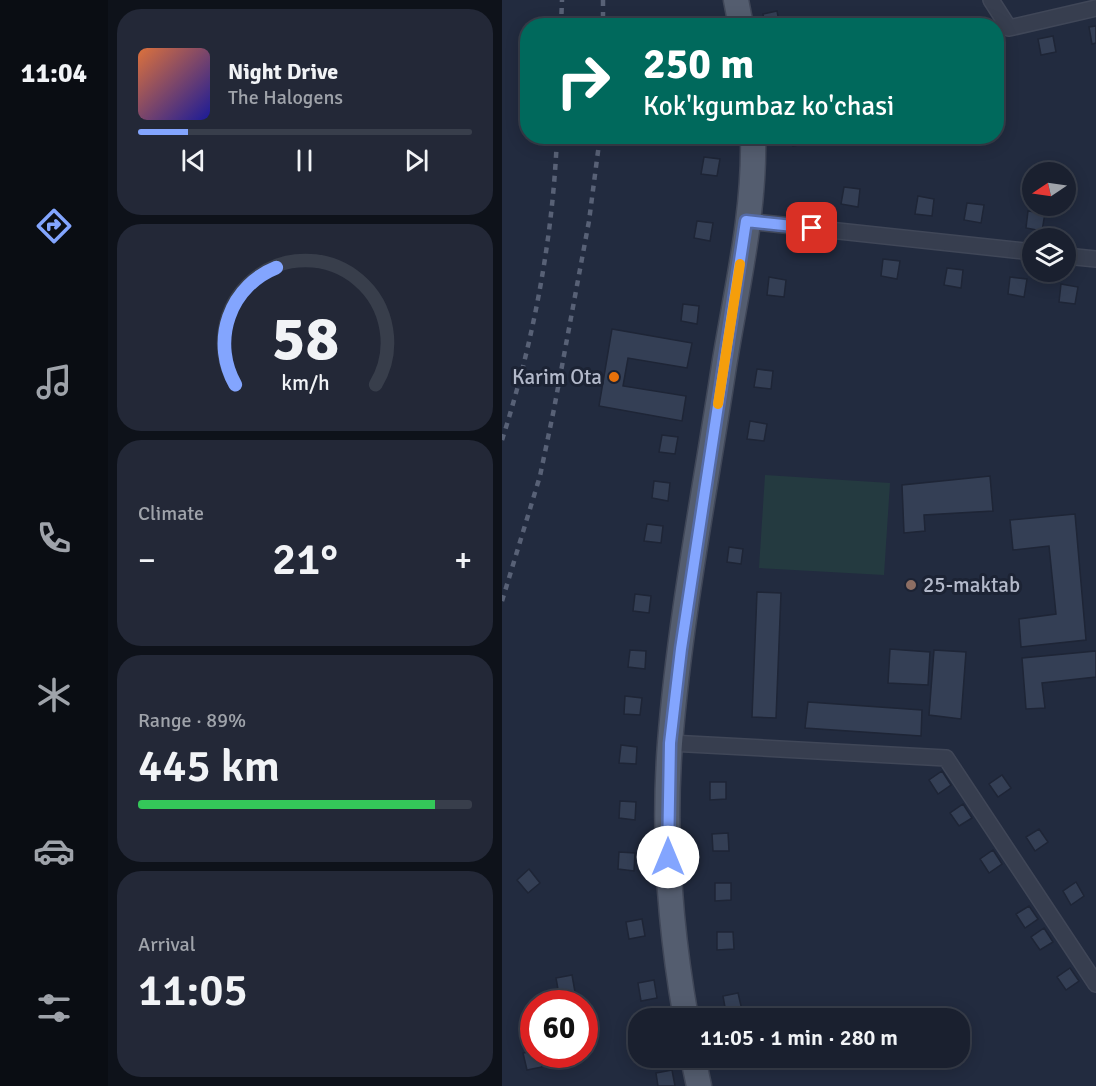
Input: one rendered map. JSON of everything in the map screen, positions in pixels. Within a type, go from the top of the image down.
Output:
[{"type":"main road","points":[[736,0],[739,18]]},
{"type":"main road","points":[[684,1008],[678,969],[668,857],[670,743],[681,649],[746,221],[752,144]]},
{"type":"main road","points":[[695,1068],[698,1086]]},
{"type":"street","points":[[991,0],[1003,18]]},
{"type":"street","points":[[1004,20],[1009,28],[1096,8]]},
{"type":"street","points":[[746,221],[1022,251]]},
{"type":"street","points":[[1076,257],[1096,259]]},
{"type":"street","points":[[670,743],[946,758],[1096,984]]},
{"type":"green space","points":[[765,475],[890,483],[884,575],[759,568]]},
{"type":"building","points":[[777,11],[778,18],[764,18],[763,14]]},
{"type":"building","points":[[1096,26],[1096,43],[1092,44],[1089,27]]},
{"type":"building","points":[[1053,36],[1056,52],[1041,55],[1038,39]]},
{"type":"building","points":[[704,157],[720,159],[717,176],[701,174]]},
{"type":"building","points":[[844,187],[860,189],[858,207],[841,204]]},
{"type":"building","points":[[918,196],[934,199],[932,216],[915,214]]},
{"type":"building","points":[[967,203],[984,205],[981,223],[964,220]]},
{"type":"building","points":[[1027,216],[1044,216],[1042,228],[1026,228]]},
{"type":"building","points":[[697,221],[713,223],[710,241],[694,238]]},
{"type":"building","points":[[883,259],[900,261],[897,279],[881,276]]},
{"type":"building","points":[[947,268],[963,270],[961,288],[944,285]]},
{"type":"building","points":[[769,277],[786,280],[784,297],[767,295]]},
{"type":"building","points":[[1010,277],[1022,278],[1022,282],[1026,282],[1024,297],[1008,294]]},
{"type":"building","points":[[1061,284],[1078,287],[1075,304],[1059,302]]},
{"type":"building","points":[[683,304],[699,306],[697,324],[681,321]]},
{"type":"building","name":"Karim Ota","points":[[612,329],[692,343],[687,368],[628,358],[623,386],[686,396],[682,421],[599,406]]},
{"type":"building","points":[[757,369],[773,371],[771,389],[754,387]]},
{"type":"building","points":[[750,421],[767,424],[764,441],[747,439]]},
{"type":"building","points":[[662,435],[678,437],[675,454],[659,452]]},
{"type":"building","points":[[990,476],[993,511],[924,515],[925,531],[904,533],[902,485]]},
{"type":"building","points":[[654,481],[670,483],[668,501],[652,498]]},
{"type":"building","points":[[1075,514],[1086,640],[1021,647],[1019,619],[1056,614],[1049,546],[1013,550],[1010,520]]},
{"type":"building","points":[[647,524],[663,526],[661,543],[644,541]]},
{"type":"building","points":[[729,547],[743,549],[741,564],[727,562]]},
{"type":"building","points":[[757,592],[781,593],[776,718],[752,717]]},
{"type":"building","points":[[635,594],[651,596],[649,613],[633,611]]},
{"type":"building","points":[[890,649],[930,652],[928,685],[888,683]]},
{"type":"building","points":[[630,650],[646,651],[645,669],[628,667]]},
{"type":"building","points":[[934,650],[966,652],[961,719],[929,715]]},
{"type":"building","points":[[1096,651],[1096,677],[1042,683],[1045,708],[1026,709],[1022,658]]},
{"type":"building","points":[[625,696],[642,698],[640,715],[624,714]]},
{"type":"building","points":[[808,702],[922,710],[921,736],[805,728]]},
{"type":"building","points":[[621,745],[637,747],[636,764],[619,763]]},
{"type":"building","points":[[942,771],[951,785],[938,794],[929,780]]},
{"type":"building","points":[[1002,775],[1011,788],[998,797],[989,784]]},
{"type":"building","points":[[710,782],[726,782],[726,799],[710,800]]},
{"type":"building","points":[[620,801],[636,802],[635,820],[619,818]]},
{"type":"building","points":[[963,804],[972,818],[959,826],[950,813]]},
{"type":"building","points":[[1039,829],[1048,842],[1035,851],[1026,837]]},
{"type":"building","points":[[728,833],[729,851],[713,851],[712,834]]},
{"type":"building","points":[[993,850],[1002,864],[989,873],[980,859]]},
{"type":"building","points":[[619,852],[635,853],[634,871],[618,869]]},
{"type":"building","points":[[529,869],[540,883],[528,893],[517,880]]},
{"type":"building","points":[[1076,882],[1084,896],[1071,905],[1063,891]]},
{"type":"building","points":[[715,883],[731,883],[731,900],[715,901]]},
{"type":"building","points":[[1029,906],[1038,919],[1025,928],[1016,914]]},
{"type":"building","points":[[642,919],[645,936],[629,939],[626,922]]},
{"type":"building","points":[[1044,928],[1053,942],[1040,950],[1031,937]]},
{"type":"building","points":[[717,932],[733,932],[734,949],[717,950]]},
{"type":"building","points":[[1070,968],[1079,981],[1066,990],[1057,977]]},
{"type":"building","points":[[572,975],[575,990],[558,990],[556,978]]},
{"type":"building","points":[[654,980],[657,998],[641,1001],[638,983]]},
{"type":"building","points":[[738,993],[742,1008],[725,1008],[723,996]]},
{"type":"building","points":[[672,1070],[675,1086],[658,1086],[656,1073]]},
{"type":"railway","points":[[561,18],[562,0]]},
{"type":"railway","points":[[603,0],[603,18]]},
{"type":"railway","points":[[502,440],[523,366],[540,290],[551,213],[557,144]]},
{"type":"railway","points":[[502,601],[540,476],[589,221],[599,144]]},
{"type":"slow traffic","points":[[718,404],[740,264]]},
{"type":"place","name":"Karim Ota","points":[[614,377]]},
{"type":"place","name":"25-maktab","points":[[911,585]]},
{"type":"route","points":[[668,857],[670,743],[681,649],[746,221],[812,228]]}]
